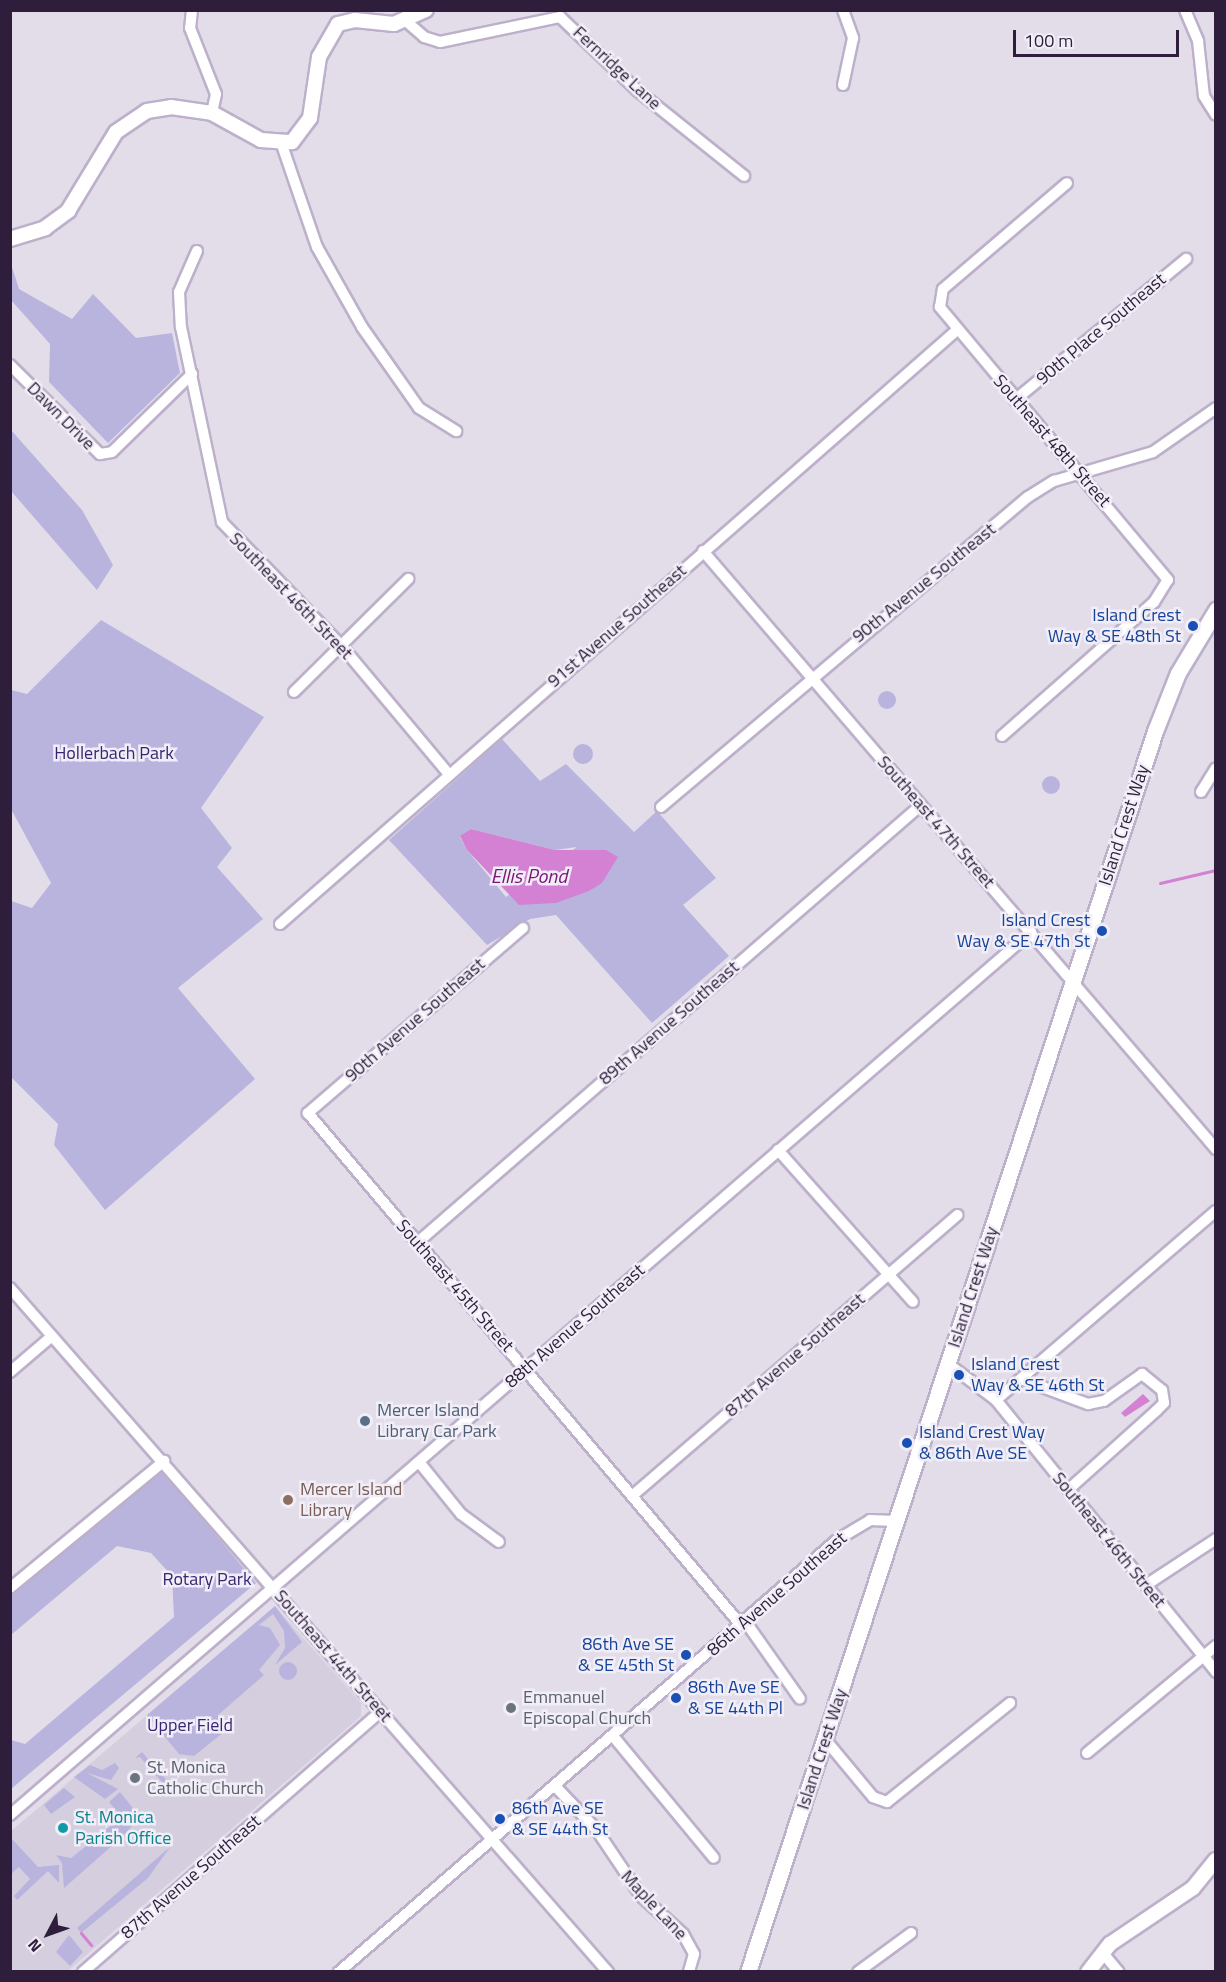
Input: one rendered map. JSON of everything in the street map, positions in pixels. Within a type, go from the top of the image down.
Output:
[{"type":"main road","name":"Island Crest Way","points":[[748,1971],[1160,715],[1211,629],[1215,610]]},
{"type":"street","points":[[192,10],[190,28],[216,94],[212,113]]},
{"type":"street","points":[[282,145],[306,127],[319,57],[338,24],[355,20],[407,22],[426,10]]},
{"type":"street","points":[[843,10],[853,38],[843,85]]},
{"type":"street","points":[[1185,10],[1198,41],[1204,96],[1215,115]]},
{"type":"street","name":"Fernridge Lane","points":[[407,22],[424,37],[440,42],[560,17],[638,91],[744,176]]},
{"type":"street","points":[[10,238],[45,228],[68,211],[116,132],[136,115],[171,107],[212,113],[261,140],[282,145]]},
{"type":"street","points":[[282,145],[317,247],[362,327],[419,408],[456,431]]},
{"type":"street","name":"Southeast 48th Street","points":[[1002,736],[1154,602],[1168,580],[1080,472],[1015,400],[957,330],[938,300],[943,289],[1067,183]]},
{"type":"street","name":"Southeast 46th Street","points":[[197,250],[179,292],[192,374],[222,522],[340,644],[448,773]]},
{"type":"street","name":"90th Place Southeast","points":[[1015,400],[1186,259]]},
{"type":"street","name":"91st Avenue Southeast","points":[[280,924],[448,773],[957,330]]},
{"type":"street","name":"Dawn Drive","points":[[10,365],[100,454],[112,452],[192,374]]},
{"type":"street","name":"90th Avenue Southeast","points":[[662,807],[811,675],[1028,497],[1080,472],[1153,452],[1215,408]]},
{"type":"street","name":"Southeast 47th Street","points":[[703,551],[1074,980],[1215,1149]]},
{"type":"street","points":[[294,692],[408,579]]},
{"type":"street","points":[[1201,792],[1215,768]]},
{"type":"street","name":"89th Avenue Southeast","points":[[418,1242],[921,805]]},
{"type":"street","name":"90th Avenue Southeast","points":[[308,1113],[523,928]]},
{"type":"street","name":"88th Avenue Southeast","points":[[10,1815],[1031,932]]},
{"type":"street","name":"Southeast 45th Street","points":[[308,1113],[632,1496],[743,1623],[800,1699]]},
{"type":"street","points":[[778,1150],[913,1302]]},
{"type":"street","points":[[996,1400],[1215,1211]]},
{"type":"street","name":"87th Avenue Southeast","points":[[632,1496],[958,1215]]},
{"type":"street","name":"Southeast 44th Street","points":[[10,1288],[164,1461],[380,1712],[608,1971]]},
{"type":"street","points":[[10,1372],[52,1336]]},
{"type":"street","name":"Southeast 46th Street","points":[[947,1363],[996,1400],[1215,1672]]},
{"type":"street","points":[[1021,1379],[1089,1404],[1104,1401],[1142,1374],[1162,1390],[1164,1403],[1069,1489]]},
{"type":"street","points":[[10,1587],[164,1461]]},
{"type":"street","points":[[419,1462],[461,1514],[499,1542]]},
{"type":"street","name":"86th Avenue Southeast","points":[[346,1969],[493,1838],[853,1528],[882,1518],[896,1521]]},
{"type":"street","points":[[1146,1585],[1215,1539]]},
{"type":"street","points":[[1087,1753],[1215,1646]]},
{"type":"street","points":[[824,1738],[873,1797],[888,1802],[1010,1703]]},
{"type":"street","name":"87th Avenue Southeast","points":[[83,1971],[380,1712]]},
{"type":"street","points":[[613,1736],[714,1858]]},
{"type":"street","name":"Maple Lane","points":[[555,1786],[596,1828],[641,1896],[683,1934],[694,1954],[689,1971]]},
{"type":"street","points":[[1088,1971],[1102,1952],[1176,1903],[1215,1860]]},
{"type":"street","points":[[858,1971],[911,1933]]},
{"type":"street","points":[[1102,1952],[1119,1971]]},
{"type":"shaded area","points":[[275,1606],[361,1703],[361,1716],[68,1971],[11,1971],[10,1832]]},
{"type":"green space","points":[[11,264],[19,289],[72,319],[93,294],[136,338],[172,333],[180,373],[108,443],[49,382],[50,344],[11,300]]},
{"type":"green space","points":[[11,430],[82,510],[113,565],[97,590],[11,491]]},
{"type":"green space","name":"Hollerbach Park","points":[[101,620],[264,717],[201,808],[232,848],[217,867],[263,919],[178,988],[255,1079],[105,1210],[54,1145],[58,1124],[10,1076],[11,901],[32,908],[51,883],[11,809],[11,690],[27,694]]},
{"type":"green space","points":[[887,691],[895,696],[896,700],[891,708],[887,709],[879,704],[878,700],[883,692]]},
{"type":"green space","points":[[502,739],[540,781],[566,764],[634,832],[657,811],[716,878],[683,905],[729,956],[652,1023],[556,915],[530,919],[487,945],[389,840]],"holes":[[[471,829],[555,850],[577,847],[506,897],[467,850],[460,837]]]},
{"type":"green space","points":[[583,744],[590,747],[593,754],[590,761],[583,764],[576,761],[573,754],[576,747]]},
{"type":"green space","points":[[1051,776],[1057,779],[1060,785],[1057,791],[1051,794],[1045,791],[1042,785],[1045,779]]},
{"type":"green space","name":"Rotary Park","points":[[162,1471],[256,1583],[11,1789],[11,1740],[25,1744],[174,1617],[172,1576],[151,1553],[117,1546],[11,1635],[11,1596]]},
{"type":"green space","name":"Upper Field","points":[[275,1606],[302,1642],[275,1665],[285,1648],[284,1631],[273,1614],[259,1625],[270,1628],[280,1645],[259,1670],[264,1675],[218,1715],[229,1728],[194,1756],[179,1754],[147,1715]]},
{"type":"green space","points":[[288,1662],[294,1665],[297,1671],[294,1677],[288,1680],[282,1677],[279,1671],[282,1665]]},
{"type":"green space","points":[[142,1752],[169,1783],[180,1783],[170,1791],[140,1757],[135,1758]]},
{"type":"green space","points":[[115,1763],[119,1768],[111,1780],[87,1773],[118,1789],[105,1799],[74,1777],[90,1765],[102,1770]]},
{"type":"green space","points":[[64,1788],[75,1797],[51,1814],[44,1805]]},
{"type":"green space","points":[[120,1792],[140,1817],[118,1841],[104,1839],[99,1835],[122,1817],[109,1802]]},
{"type":"green space","points":[[11,1838],[38,1867],[59,1865],[59,1883],[48,1871],[17,1900],[14,1896],[30,1879],[19,1867],[11,1874]]},
{"type":"green space","points":[[94,1840],[114,1844],[64,1888],[62,1863],[56,1855],[71,1858]]},
{"type":"green space","points":[[170,1847],[148,1878],[81,1933],[77,1928]]},
{"type":"green space","points":[[69,1935],[83,1952],[70,1966],[56,1952]]},
{"type":"water","name":"Ellis Pond","points":[[471,829],[555,850],[606,850],[618,857],[602,883],[589,891],[556,903],[519,905],[467,850],[460,836]]},
{"type":"water","points":[[1143,1394],[1150,1401],[1125,1417],[1121,1413]]},
{"type":"waterway","points":[[1160,883],[1216,870]]},
{"type":"waterway","points":[[81,1933],[91,1945]]},
{"type":"place","name":"Island Crest Way & SE 48th St","points":[[1193,626]]},
{"type":"place","name":"Island Crest Way & SE 47th St","points":[[1102,931]]},
{"type":"place","name":"Island Crest Way & SE 46th St","points":[[959,1375]]},
{"type":"place","name":"Mercer Island Library Car Park","points":[[365,1421]]},
{"type":"place","name":"Island Crest Way & 86th Ave SE","points":[[907,1443]]},
{"type":"place","name":"Mercer Island Library","points":[[288,1500]]},
{"type":"place","name":"86th Ave SE & SE 45th St","points":[[686,1655]]},
{"type":"place","name":"86th Ave SE & SE 44th Pl","points":[[676,1698]]},
{"type":"place","name":"Emmanuel Episcopal Church","points":[[511,1708]]},
{"type":"place","name":"St. Monica Catholic Church","points":[[135,1778]]},
{"type":"place","name":"86th Ave SE & SE 44th St","points":[[500,1819]]},
{"type":"place","name":"St. Monica Parish Office","points":[[63,1828]]}]
